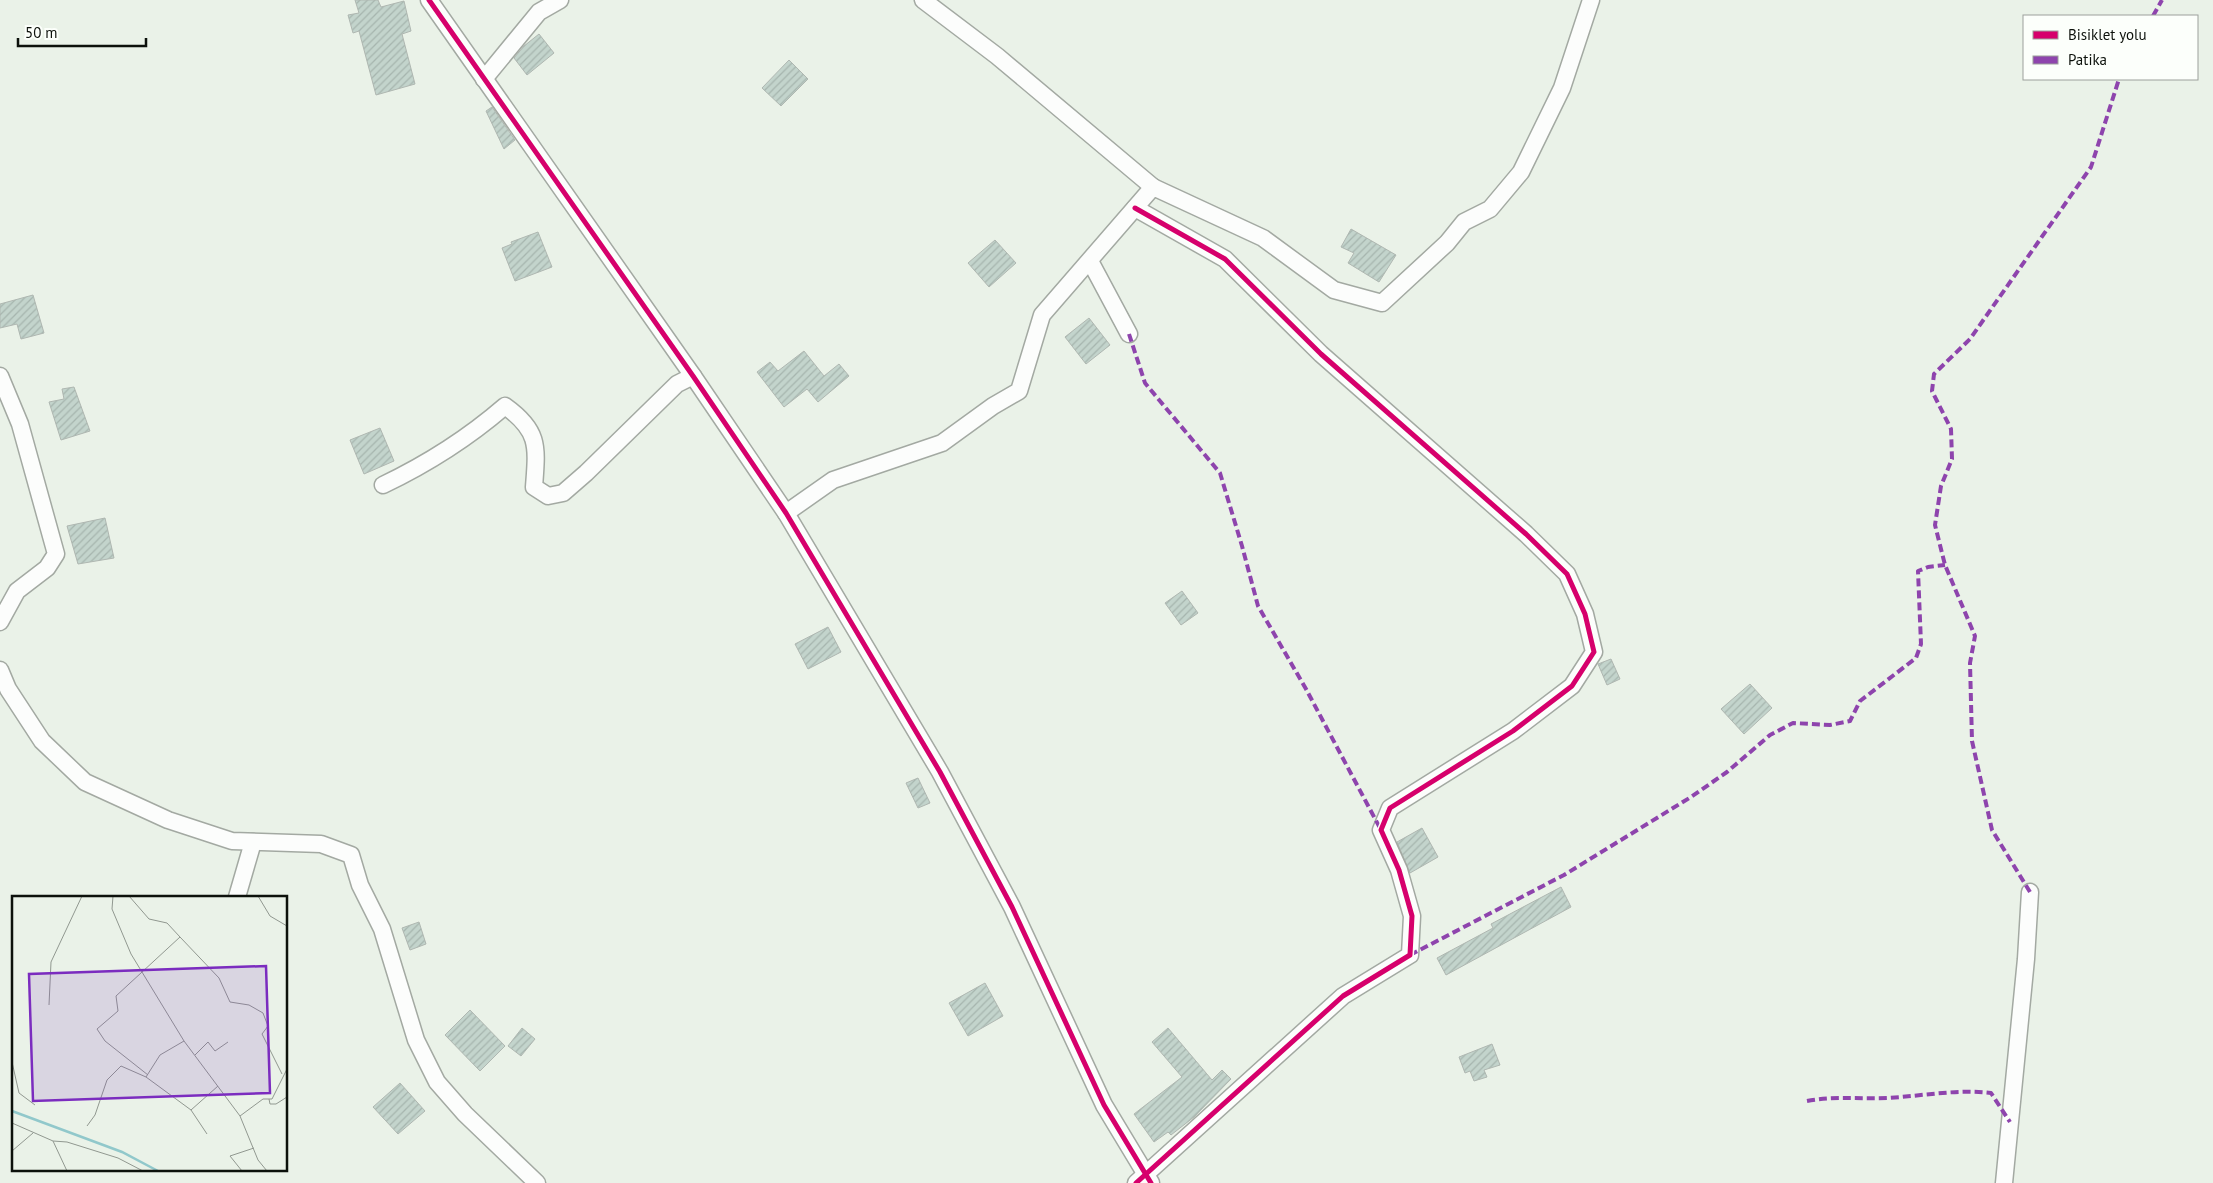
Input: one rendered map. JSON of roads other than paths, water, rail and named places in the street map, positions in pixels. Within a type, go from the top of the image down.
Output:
[{"type":"street","points":[[429,0],[693,376],[786,513],[940,772],[1012,907],[1104,1105],[1144,1180],[1343,996],[1410,955],[1412,916],[1399,870],[1381,830],[1390,808],[1512,731],[1572,686],[1594,652],[1585,614],[1567,574],[1526,534],[1321,354],[1225,259],[1135,208]]},
{"type":"street","points":[[484,78],[539,12],[560,0]]},
{"type":"street","points":[[923,0],[997,56],[1153,187],[1263,238],[1334,290],[1382,303],[1447,243],[1464,222],[1490,209],[1521,172],[1562,88],[1591,0]]},
{"type":"street","points":[[786,513],[833,480],[942,443],[993,406],[1019,391],[1042,315],[1153,187]]},
{"type":"street","points":[[1090,260],[1129,334]]},
{"type":"street","points":[[0,376],[20,424],[56,554],[47,568],[17,591],[0,622]]},
{"type":"street","points":[[383,485],[420,467],[476,431],[506,406],[522,418],[533,434],[536,456],[534,487],[548,496],[563,493],[677,384],[693,376]]},
{"type":"street","points":[[0,670],[8,689],[42,741],[85,782],[168,820],[232,841],[321,844],[350,855],[360,885],[382,929],[416,1040],[437,1082],[465,1114],[537,1183]]},
{"type":"street","points":[[237,896],[253,842]]},
{"type":"street","points":[[2004,1183],[2026,959],[2030,892]]}]
